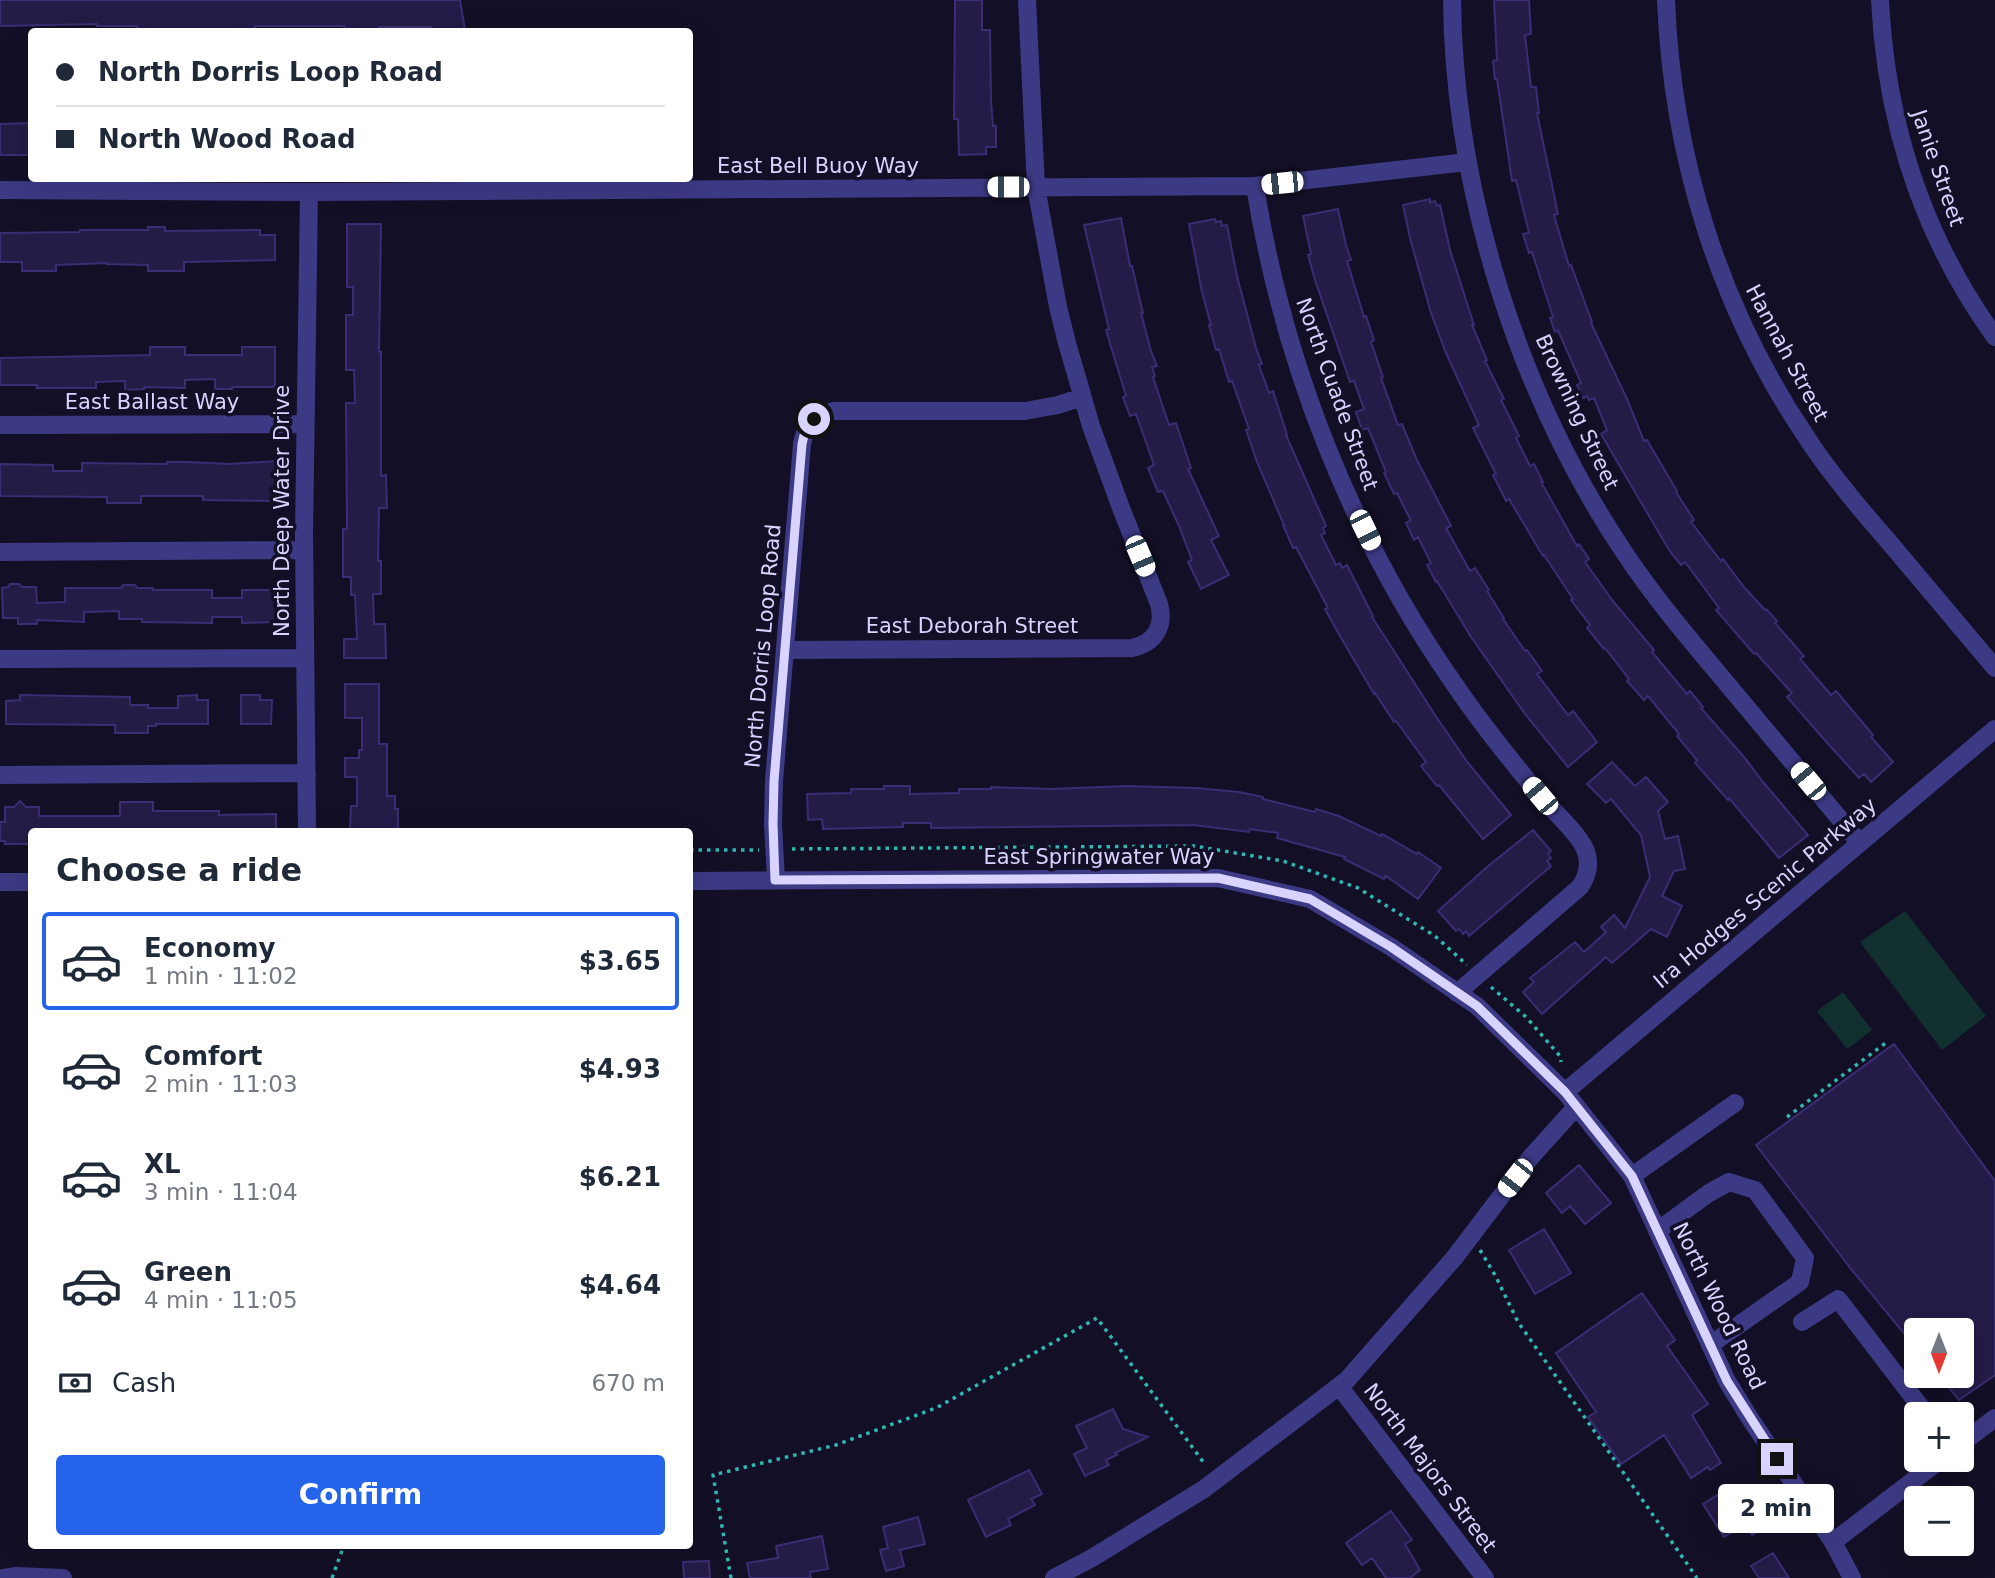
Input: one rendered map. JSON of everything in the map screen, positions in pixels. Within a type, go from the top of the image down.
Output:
[{"type":"street","points":[[1027,0],[1036,187],[1058,307],[1082,397]]},
{"type":"street","name":"Browning Street","points":[[1452,0],[1457,98],[1486,244],[1515,332],[1550,418],[1585,489],[1624,552],[1664,608],[1860,843]]},
{"type":"street","name":"Hannah Street","points":[[1666,0],[1668,45],[1677,111],[1695,195],[1723,278],[1753,347],[1787,407],[1830,471],[1995,668]]},
{"type":"street","name":"Janie Street","points":[[1880,0],[1884,53],[1893,111],[1917,191],[1955,274],[1995,337]]},
{"type":"street","name":"East Bell Buoy Way","points":[[0,190],[309,192],[1255,186],[1468,162]]},
{"type":"street","name":"North Cuade Street","points":[[1255,186],[1269,266],[1289,338],[1332,457],[1372,545],[1422,635],[1476,716],[1521,773],[1580,840],[1588,856],[1587,873],[1580,887],[1457,993]]},
{"type":"street","name":"North Deep Water Drive","points":[[307,828],[304,550],[309,192]]},
{"type":"street","name":"North Dorris Loop Road","points":[[775,880],[774,781],[805,431],[814,419],[834,411],[1025,411],[1082,397]]},
{"type":"street","name":"East Deborah Street","points":[[785,650],[1132,648],[1141,646],[1155,636],[1161,620],[1159,604],[1117,498],[1082,397]]},
{"type":"street","name":"East Ballast Way","points":[[0,425],[305,424]]},
{"type":"street","points":[[0,552],[304,550]]},
{"type":"street","points":[[0,659],[304,658]]},
{"type":"street","name":"Ira Hodges Scenic Parkway","points":[[1565,1092],[1995,729]]},
{"type":"street","points":[[0,775],[307,773]]},
{"type":"street","name":"East Springwater Way","points":[[693,881],[1218,878],[1310,899],[1391,947],[1477,1006],[1565,1092]]},
{"type":"street","points":[[0,882],[28,882]]},
{"type":"street","name":"North Wood Road","points":[[1565,1092],[1632,1176],[1727,1381],[1833,1542],[1852,1578]]},
{"type":"street","points":[[1632,1176],[1735,1103]]},
{"type":"street","points":[[1054,1578],[1205,1489],[1347,1380],[1455,1257],[1530,1158],[1576,1107]]},
{"type":"street","points":[[1657,1231],[1709,1192],[1729,1182],[1755,1190],[1805,1258],[1800,1282],[1710,1345]]},
{"type":"street","points":[[1802,1322],[1838,1299],[1917,1402]]},
{"type":"street","name":"North Majors Street","points":[[1339,1386],[1485,1578]]},
{"type":"street","points":[[1974,1434],[1995,1418]]},
{"type":"street","points":[[1833,1542],[1924,1472]]},
{"type":"street","points":[[4,1578],[62,1578]]},
{"type":"path","points":[[1787,1117],[1886,1042]]},
{"type":"path","points":[[1474,1242],[1495,1275],[1518,1322],[1697,1578]]},
{"type":"path","points":[[731,1578],[713,1475],[835,1445],[936,1408],[1097,1318],[1204,1463]]},
{"type":"path","points":[[332,1578],[343,1549]]},
{"type":"green space","points":[[1905,911],[1986,1016],[1942,1050],[1860,942]]},
{"type":"green space","points":[[1843,992],[1872,1030],[1847,1049],[1817,1011]]},
{"type":"building","points":[[0,0],[460,0],[465,28],[137,28],[97,24],[0,26]]},
{"type":"building","points":[[955,0],[982,0],[982,30],[990,30],[991,100],[993,126],[996,126],[996,147],[986,147],[986,154],[959,155],[958,119],[954,119]]},
{"type":"building","points":[[1494,0],[1529,0],[1531,34],[1525,35],[1531,87],[1536,87],[1537,113],[1558,214],[1554,215],[1569,266],[1571,265],[1591,323],[1644,441],[1647,440],[1694,520],[1691,522],[1721,561],[1723,559],[1744,587],[1777,621],[1775,623],[1804,656],[1800,659],[1831,695],[1836,691],[1893,762],[1871,782],[1864,774],[1859,778],[1787,697],[1792,693],[1716,610],[1719,608],[1685,562],[1681,565],[1669,550],[1601,434],[1607,430],[1594,398],[1583,398],[1577,385],[1581,383],[1558,330],[1555,332],[1550,318],[1553,317],[1532,252],[1529,253],[1523,234],[1529,233],[1516,180],[1512,181],[1495,79],[1493,61],[1497,60]]},
{"type":"building","points":[[28,123],[28,155],[0,155],[0,124]]},
{"type":"building","points":[[1430,199],[1430,203],[1435,201],[1437,206],[1440,205],[1472,325],[1487,360],[1485,361],[1504,399],[1501,400],[1519,436],[1516,438],[1530,466],[1534,464],[1541,482],[1577,546],[1579,544],[1589,559],[1585,562],[1612,600],[1687,694],[1690,691],[1703,707],[1701,708],[1808,835],[1779,858],[1729,798],[1728,800],[1695,763],[1697,760],[1677,736],[1679,734],[1648,696],[1644,700],[1627,681],[1629,679],[1587,628],[1590,625],[1571,600],[1573,599],[1509,499],[1506,501],[1473,428],[1479,425],[1431,313],[1411,242],[1403,205]]},
{"type":"building","points":[[1338,209],[1351,260],[1347,261],[1374,340],[1371,342],[1383,377],[1381,378],[1398,425],[1402,424],[1416,458],[1451,526],[1446,528],[1470,571],[1475,568],[1503,619],[1542,671],[1537,674],[1568,715],[1573,711],[1597,742],[1568,767],[1525,714],[1436,582],[1427,565],[1431,563],[1418,537],[1414,540],[1406,523],[1411,520],[1384,473],[1386,472],[1368,428],[1362,430],[1356,412],[1364,409],[1354,381],[1350,382],[1315,280],[1308,255],[1311,254],[1303,216]]},
{"type":"building","points":[[1121,218],[1141,313],[1157,366],[1152,367],[1153,377],[1169,425],[1176,423],[1191,468],[1188,469],[1219,536],[1211,540],[1229,575],[1201,589],[1188,562],[1192,560],[1179,526],[1163,491],[1158,492],[1148,468],[1154,465],[1136,414],[1130,416],[1123,397],[1126,396],[1106,330],[1109,329],[1084,225]]},
{"type":"building","points":[[1215,219],[1216,222],[1221,221],[1222,226],[1227,225],[1237,276],[1262,364],[1259,365],[1269,393],[1273,391],[1286,435],[1326,526],[1323,528],[1325,533],[1321,535],[1336,565],[1340,563],[1342,568],[1347,565],[1372,617],[1437,718],[1468,763],[1511,815],[1483,839],[1421,766],[1426,762],[1374,694],[1325,609],[1328,608],[1296,547],[1293,548],[1283,525],[1257,462],[1246,430],[1249,429],[1232,381],[1229,382],[1219,349],[1216,350],[1209,325],[1189,224]]},
{"type":"building","points":[[347,224],[381,224],[381,476],[386,475],[387,508],[379,508],[378,561],[381,561],[381,594],[373,594],[374,624],[385,624],[386,658],[344,658],[344,639],[357,639],[355,595],[351,595],[351,577],[343,577],[343,529],[347,529],[346,403],[355,403],[354,370],[346,370],[346,315],[353,315],[353,287],[347,287]]},
{"type":"building","points":[[148,227],[165,227],[165,231],[260,230],[260,235],[275,235],[275,260],[184,262],[184,271],[148,271],[148,265],[107,263],[56,265],[56,271],[22,271],[22,262],[0,262],[0,233],[148,230]]},
{"type":"building","points":[[150,347],[185,347],[185,355],[242,355],[242,347],[275,347],[275,387],[215,389],[215,379],[185,380],[185,388],[144,387],[125,390],[125,381],[96,382],[96,388],[0,385],[0,358],[150,355]]},
{"type":"building","points":[[277,461],[275,501],[203,500],[203,496],[141,496],[141,503],[107,503],[107,497],[0,496],[0,464],[53,465],[53,471],[82,471],[82,463],[230,464]]},
{"type":"building","points":[[10,584],[36,587],[37,603],[65,602],[65,588],[121,588],[123,585],[135,585],[137,588],[153,590],[212,590],[212,598],[242,598],[242,590],[276,590],[276,622],[242,623],[242,617],[212,617],[212,623],[142,622],[142,619],[119,619],[119,611],[84,612],[84,622],[37,620],[37,624],[18,624],[18,618],[3,618],[2,588]]},
{"type":"building","points":[[345,684],[379,684],[379,744],[387,744],[387,796],[395,796],[398,828],[350,828],[351,806],[357,806],[357,777],[345,777],[345,758],[359,758],[359,750],[362,750],[362,718],[345,718]]},
{"type":"building","points":[[20,695],[130,697],[130,705],[178,708],[178,696],[197,695],[197,700],[208,700],[208,724],[156,724],[148,726],[148,733],[115,733],[115,725],[6,724],[6,701],[20,700]]},
{"type":"building","points":[[241,695],[260,695],[260,700],[272,700],[271,724],[241,724]]},
{"type":"building","points":[[1612,762],[1635,786],[1646,777],[1668,802],[1658,811],[1665,839],[1678,836],[1685,869],[1674,871],[1662,896],[1682,906],[1667,937],[1651,929],[1612,963],[1606,957],[1542,1014],[1523,992],[1534,982],[1530,978],[1575,942],[1584,952],[1606,932],[1601,927],[1614,915],[1625,928],[1650,877],[1641,835],[1611,799],[1606,803],[1587,784]]},
{"type":"building","points":[[884,786],[910,786],[910,794],[959,793],[959,789],[991,787],[1051,789],[1126,786],[1239,792],[1339,816],[1381,836],[1382,834],[1417,854],[1418,852],[1441,868],[1418,899],[1386,876],[1384,879],[1344,859],[1345,857],[1277,838],[1278,833],[1250,829],[1249,832],[1194,825],[931,828],[931,823],[903,823],[903,827],[823,829],[822,819],[808,820],[807,794],[851,793],[851,789],[884,789]]},
{"type":"building","points":[[20,801],[26,807],[39,807],[39,816],[120,816],[120,802],[153,802],[153,811],[219,811],[219,815],[276,814],[276,828],[28,828],[28,844],[5,844],[5,841],[0,841],[0,822],[5,822],[5,807],[14,807]]},
{"type":"building","points":[[1533,830],[1551,851],[1548,854],[1551,858],[1547,861],[1551,866],[1469,936],[1466,931],[1463,934],[1459,929],[1456,931],[1438,911]]},
{"type":"building","points":[[1894,1044],[1995,1181],[1995,1375],[1959,1400],[1949,1388],[1974,1388],[1974,1318],[1904,1318],[1904,1333],[1756,1145]]},
{"type":"building","points":[[1579,1165],[1611,1203],[1585,1224],[1570,1206],[1562,1213],[1546,1193]]},
{"type":"building","points":[[1544,1229],[1571,1273],[1535,1294],[1509,1250]]},
{"type":"building","points":[[1642,1293],[1675,1340],[1667,1346],[1708,1404],[1692,1415],[1721,1463],[1710,1470],[1708,1467],[1691,1478],[1664,1435],[1621,1464],[1588,1417],[1596,1412],[1556,1353]]},
{"type":"building","points":[[1113,1409],[1123,1429],[1148,1437],[1115,1453],[1117,1455],[1106,1460],[1109,1465],[1085,1476],[1074,1454],[1087,1448],[1076,1426]]},
{"type":"building","points":[[1029,1470],[1042,1494],[1031,1499],[1035,1505],[1008,1519],[1011,1525],[986,1537],[968,1500]]},
{"type":"building","points":[[1724,1491],[1735,1510],[1750,1501],[1766,1527],[1752,1535],[1745,1524],[1724,1537],[1703,1504]]},
{"type":"building","points":[[1391,1511],[1412,1540],[1405,1544],[1420,1570],[1410,1578],[1386,1578],[1372,1558],[1362,1565],[1346,1543]]},
{"type":"building","points":[[918,1517],[925,1544],[900,1550],[904,1566],[886,1571],[880,1550],[888,1548],[883,1527]]},
{"type":"building","points":[[822,1536],[828,1569],[810,1572],[811,1578],[750,1578],[747,1563],[778,1558],[776,1546]]},
{"type":"building","points":[[1773,1553],[1789,1578],[1759,1578],[1751,1566]]},
{"type":"building","points":[[709,1561],[710,1578],[684,1578],[683,1562]]},
{"type":"route","points":[[814,419],[805,431],[802,444],[774,781],[775,880],[1218,878],[1310,899],[1391,947],[1477,1006],[1565,1092],[1632,1176],[1727,1381],[1777,1459]]}]
